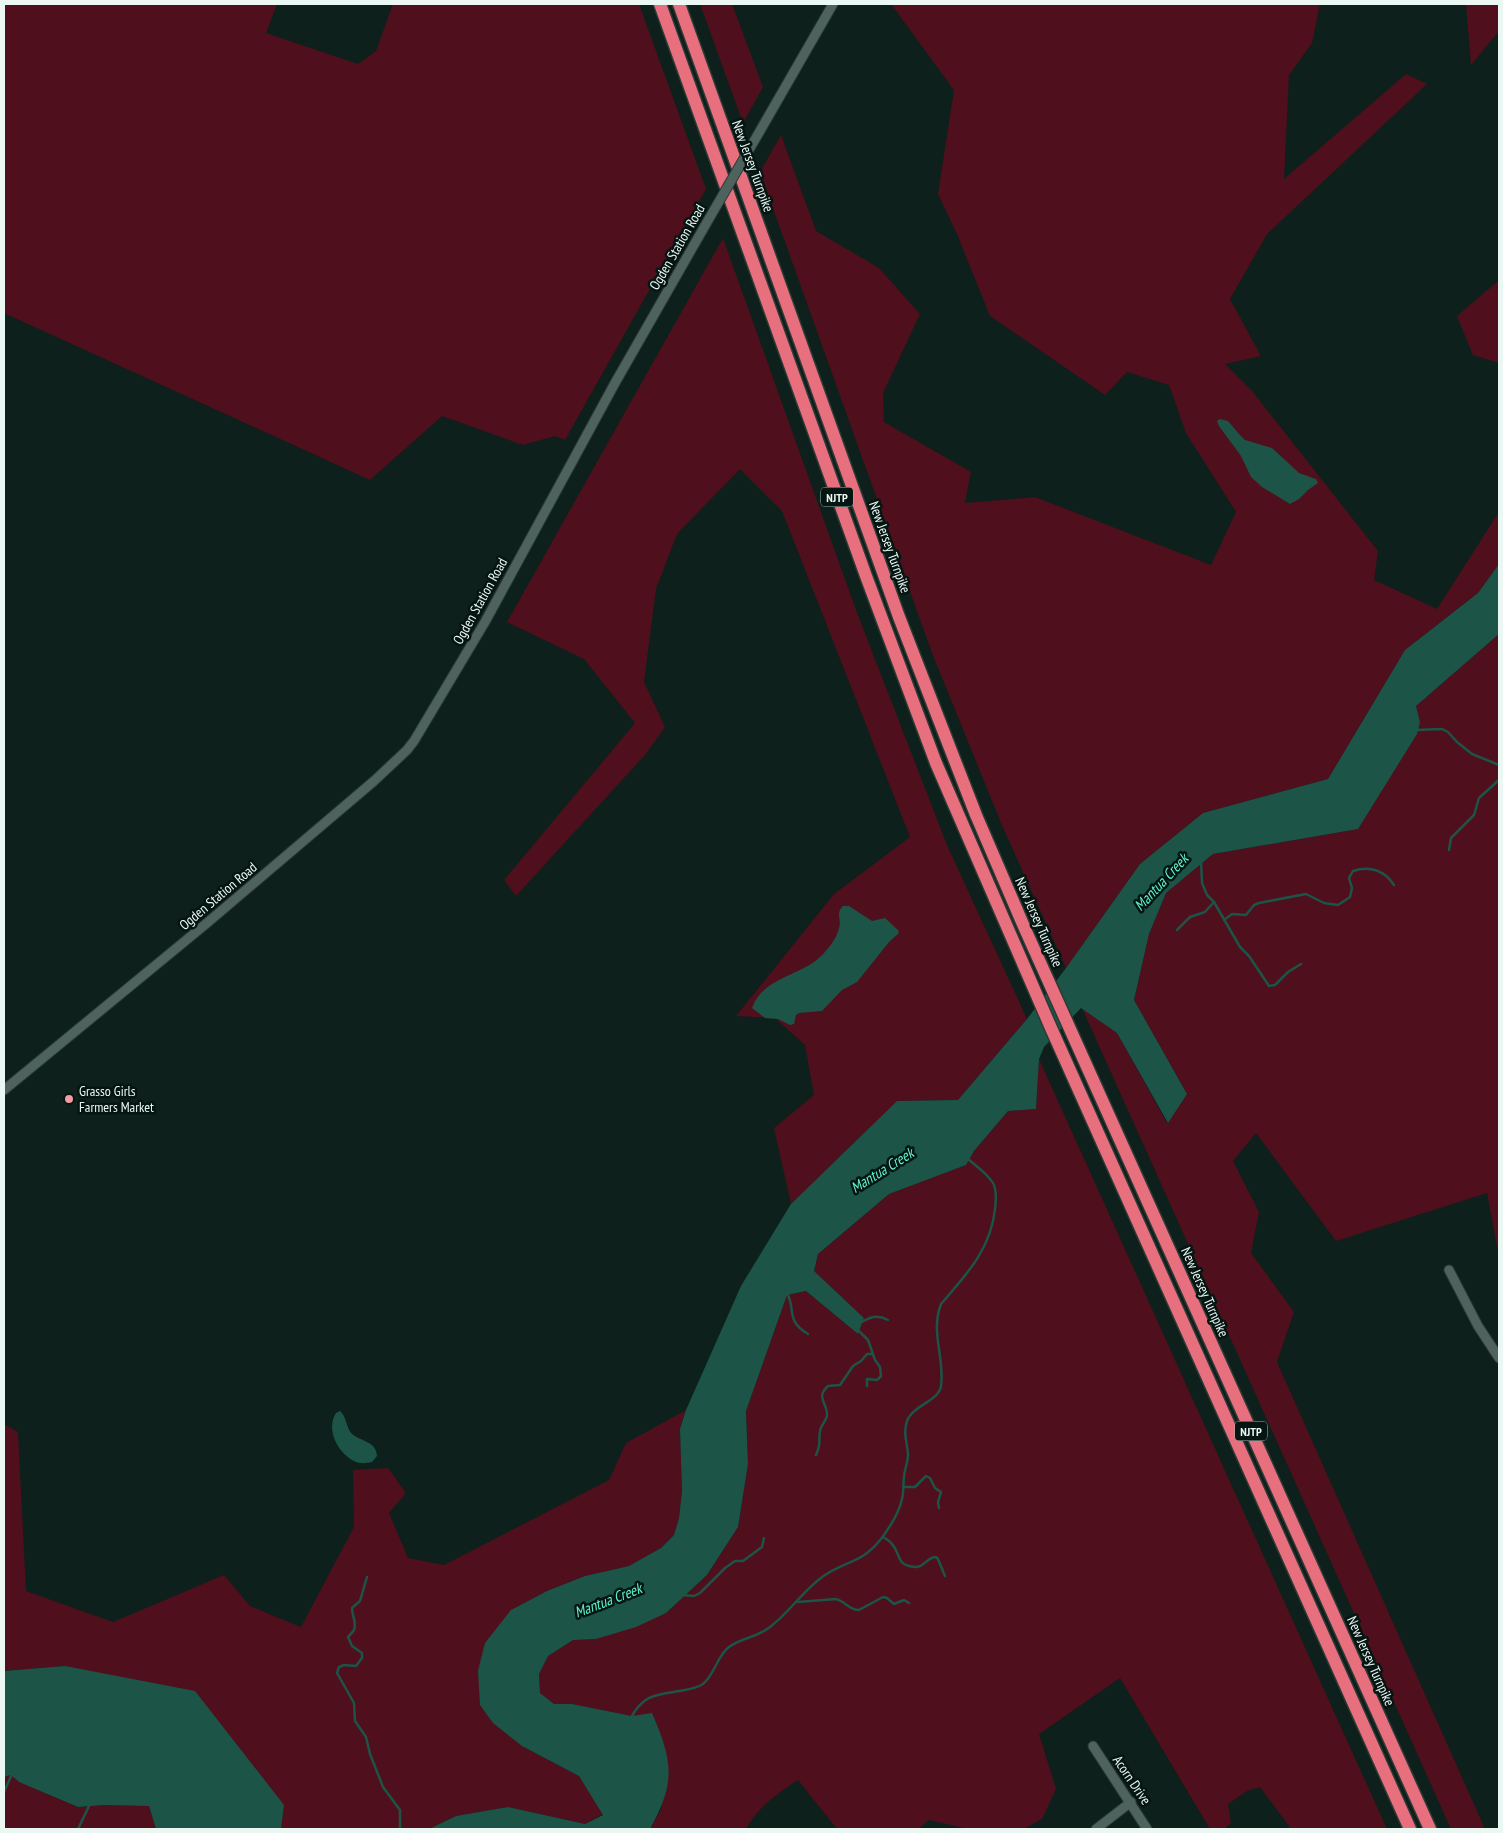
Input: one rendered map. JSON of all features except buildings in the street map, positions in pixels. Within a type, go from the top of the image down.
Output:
[{"type":"highway","name":"NJTP","points":[[660,4],[904,679],[940,771],[1060,1048],[1410,1829]]},
{"type":"highway","name":"New Jersey Turnpike","points":[[679,4],[923,680],[976,814],[1072,1033],[1430,1829]]},
{"type":"street","name":"Ogden Station Road","points":[[4,1090],[207,923],[374,781],[410,746],[485,622],[615,383],[833,4]]},
{"type":"street","points":[[1449,1270],[1478,1326],[1499,1358]]},
{"type":"street","name":"Acorn Drive","points":[[1093,1746],[1148,1829]]},
{"type":"street","points":[[1096,1829],[1130,1802]]},
{"type":"shaded area","points":[[4,4],[277,4],[266,33],[358,64],[376,51],[393,4],[639,4],[706,189],[565,440],[555,436],[523,445],[442,416],[370,480],[4,313]]},
{"type":"shaded area","points":[[700,4],[732,4],[763,87],[743,123]]},
{"type":"shaded area","points":[[891,4],[1320,4],[1312,43],[1289,75],[1284,179],[1406,74],[1427,84],[1267,234],[1230,299],[1261,356],[1225,364],[1252,391],[1378,551],[1374,580],[1437,609],[1499,512],[1499,564],[1478,593],[1405,650],[1328,779],[1203,813],[1140,864],[1066,968],[1001,823],[932,653],[760,172],[781,135],[816,231],[879,268],[920,314],[883,393],[884,422],[971,472],[965,503],[1035,497],[1211,565],[1236,512],[1186,433],[1169,385],[1127,372],[1105,395],[990,316],[957,234],[938,194],[954,90]]},
{"type":"shaded area","points":[[1466,4],[1499,4],[1499,31],[1471,65]]},
{"type":"shaded area","points":[[723,238],[856,610],[947,845],[1027,1019],[958,1100],[897,1101],[791,1204],[774,1128],[814,1095],[805,1045],[775,1018],[736,1016],[834,894],[910,837],[782,511],[740,469],[677,534],[656,589],[644,682],[665,727],[645,755],[516,896],[504,880],[635,723],[584,659],[507,622]]},
{"type":"shaded area","points":[[1499,280],[1499,363],[1473,355],[1457,316]]},
{"type":"shaded area","points":[[1499,634],[1499,1257],[1487,1193],[1336,1241],[1256,1133],[1233,1161],[1259,1212],[1251,1253],[1294,1312],[1277,1362],[1485,1829],[1451,1829],[1082,1008],[1117,1033],[1167,1123],[1187,1094],[1134,1000],[1149,934],[1166,893],[1213,854],[1358,829],[1420,722],[1416,706]]},
{"type":"shaded area","points":[[1039,1059],[1387,1829],[1289,1829],[1289,1826],[1260,1787],[1247,1791],[1228,1804],[1231,1823],[1224,1829],[1210,1829],[1120,1678],[1039,1734],[1056,1789],[1042,1819],[1024,1829],[968,1829],[929,1820],[918,1829],[837,1829],[798,1780],[762,1808],[746,1829],[650,1829],[662,1807],[632,1716],[572,1704],[554,1704],[540,1693],[539,1674],[548,1656],[573,1640],[596,1639],[666,1613],[707,1575],[738,1527],[748,1464],[746,1411],[787,1295],[806,1291],[858,1334],[864,1318],[814,1271],[818,1254],[889,1194],[966,1165],[974,1151],[1008,1111],[1036,1109]]},
{"type":"shaded area","points":[[686,1410],[680,1429],[682,1491],[679,1518],[674,1535],[661,1548],[629,1566],[585,1576],[547,1591],[511,1610],[522,1746],[579,1776],[603,1814],[585,1824],[508,1807],[456,1816],[429,1829],[281,1829],[284,1805],[65,1666],[4,1671],[4,1424],[18,1432],[26,1591],[113,1622],[224,1575],[250,1606],[301,1627],[354,1527],[353,1470],[388,1468],[406,1493],[389,1513],[408,1558],[444,1565],[609,1480],[626,1443]]},
{"type":"shaded area","points":[[11,1775],[19,1782],[78,1807],[104,1805],[149,1806],[156,1829],[4,1829],[4,1777]]},
{"type":"water","points":[[1220,419],[1228,421],[1245,440],[1272,448],[1299,473],[1316,479],[1318,483],[1290,504],[1262,487],[1251,477],[1241,456],[1219,426],[1217,421]]},
{"type":"water","name":"Mantua Creek","points":[[1499,564],[1499,634],[1416,706],[1420,722],[1417,734],[1358,829],[1213,854],[1166,893],[1149,934],[1134,1000],[1187,1094],[1168,1123],[1117,1033],[1081,1008],[1044,1047],[1039,1059],[1036,1109],[1008,1111],[974,1151],[966,1165],[889,1194],[818,1254],[814,1271],[864,1318],[858,1334],[806,1291],[787,1295],[746,1411],[748,1464],[738,1527],[707,1575],[666,1613],[636,1627],[596,1639],[573,1640],[548,1656],[539,1674],[540,1693],[554,1704],[572,1704],[632,1716],[652,1713],[664,1745],[669,1772],[664,1798],[650,1829],[429,1829],[456,1816],[508,1807],[585,1824],[603,1815],[579,1776],[522,1746],[493,1723],[480,1705],[478,1671],[485,1643],[511,1610],[547,1591],[585,1576],[629,1566],[661,1548],[674,1535],[679,1518],[682,1491],[680,1429],[686,1410],[741,1286],[791,1204],[897,1101],[958,1100],[1027,1019],[1140,864],[1203,813],[1328,779],[1405,650],[1478,593]]},
{"type":"water","points":[[843,906],[849,906],[872,921],[885,918],[899,933],[889,942],[857,982],[842,990],[822,1011],[799,1013],[796,1015],[794,1024],[790,1025],[778,1019],[765,1018],[752,1008],[764,990],[782,978],[812,963],[826,951],[838,932],[840,925],[839,912]]},
{"type":"water","points":[[340,1411],[351,1433],[374,1447],[377,1456],[372,1462],[356,1462],[339,1448],[332,1427],[336,1413]]},
{"type":"water","points":[[65,1666],[195,1691],[284,1805],[281,1829],[156,1829],[149,1806],[104,1805],[78,1807],[19,1782],[11,1775],[4,1777],[4,1671]]},
{"type":"waterway","points":[[1415,730],[1442,729],[1448,732],[1472,754],[1499,765]]},
{"type":"waterway","points":[[1449,850],[1451,838],[1474,815],[1479,798],[1499,780]]},
{"type":"waterway","points":[[1201,861],[1202,883],[1207,895],[1214,902],[1240,947],[1249,956],[1269,986],[1275,985],[1288,972],[1301,964]]},
{"type":"waterway","points":[[1224,920],[1232,914],[1246,915],[1254,905],[1259,903],[1306,894],[1324,903],[1338,905],[1350,897],[1352,888],[1349,878],[1353,871],[1359,869],[1376,870],[1386,876],[1394,885]]},
{"type":"waterway","points":[[1177,930],[1190,917],[1205,912],[1214,902]]},
{"type":"waterway","points":[[631,1718],[641,1703],[647,1699],[703,1684],[729,1647],[770,1627],[817,1581],[833,1570],[867,1553],[881,1539],[891,1525],[903,1496],[904,1476],[908,1457],[905,1434],[907,1421],[915,1411],[936,1396],[941,1386],[942,1375],[937,1335],[938,1315],[941,1304],[976,1261],[993,1223],[996,1199],[993,1183],[988,1176],[968,1159]]},
{"type":"waterway","points":[[786,1292],[791,1303],[793,1319],[808,1334]]},
{"type":"waterway","points":[[860,1323],[874,1317],[888,1320]]},
{"type":"waterway","points":[[857,1329],[868,1340],[875,1360],[880,1367],[881,1376],[877,1380],[867,1379],[867,1386]]},
{"type":"waterway","points":[[816,1455],[821,1429],[827,1416],[822,1397],[824,1390],[828,1386],[840,1385],[853,1366],[867,1354],[873,1354]]},
{"type":"waterway","points":[[903,1487],[915,1487],[926,1476],[930,1478],[935,1488],[941,1492],[938,1502],[939,1508]]},
{"type":"waterway","points":[[883,1537],[895,1548],[902,1562],[909,1566],[918,1567],[936,1557],[945,1576]]},
{"type":"waterway","points":[[682,1595],[694,1596],[700,1593],[725,1568],[735,1561],[743,1561],[762,1547],[764,1538]]},
{"type":"waterway","points":[[367,1577],[360,1601],[352,1608],[355,1627],[348,1637],[352,1646],[362,1653],[362,1658],[356,1666],[344,1665],[339,1667],[337,1673],[354,1703],[355,1721],[366,1737],[370,1754],[383,1787],[400,1810],[400,1829]]},
{"type":"waterway","points":[[798,1602],[836,1599],[852,1609],[859,1610],[883,1597],[894,1604],[904,1600],[909,1603]]},
{"type":"waterway","points":[[4,1792],[12,1774]]},
{"type":"waterway","points":[[78,1829],[90,1804]]},
{"type":"place","name":"Grasso Girls Farmers Market","points":[[69,1099]]}]
